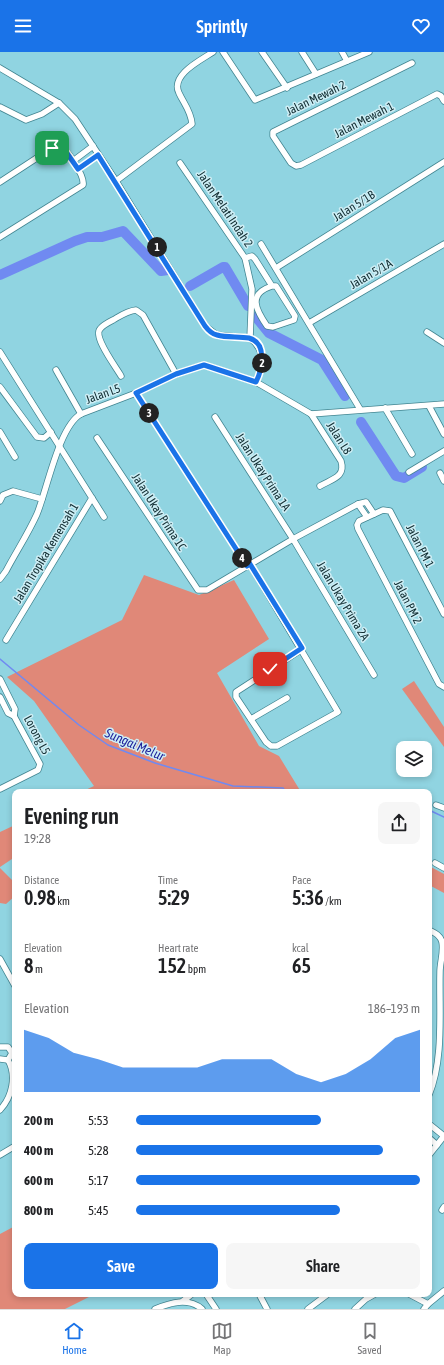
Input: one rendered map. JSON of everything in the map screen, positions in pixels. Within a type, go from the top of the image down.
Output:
[{"type":"street","points":[[116,181],[192,124],[191,114],[178,92],[178,81],[183,73],[213,52]]},
{"type":"street","points":[[223,52],[253,99],[258,100],[369,52]]},
{"type":"street","points":[[262,52],[286,88]]},
{"type":"street","points":[[302,52],[316,74]]},
{"type":"street","points":[[342,52],[347,61]]},
{"type":"street","name":"Jalan Mewah 2","points":[[301,165],[296,166],[291,163],[273,136],[273,132],[412,63]]},
{"type":"street","points":[[0,68],[59,103],[75,119],[116,181],[205,326],[217,335],[250,338],[259,346],[262,355],[260,374],[256,382]]},
{"type":"street","name":"Jalan Mewah 1","points":[[301,165],[437,94],[441,96],[444,101]]},
{"type":"street","points":[[0,107],[26,120],[42,114],[59,103]]},
{"type":"street","points":[[0,182],[52,148],[62,146],[84,179],[83,185],[0,237]]},
{"type":"street","points":[[73,161],[93,146]]},
{"type":"street","points":[[78,169],[98,155]]},
{"type":"street","name":"Jalan 5/1B","points":[[276,268],[444,162]]},
{"type":"street","name":"Jalan Melati Indah 2","points":[[180,163],[245,258],[252,289],[250,338]]},
{"type":"street","points":[[261,244],[360,410]]},
{"type":"street","name":"Jalan 5/1A","points":[[309,323],[444,244]]},
{"type":"street","points":[[245,258],[252,256],[255,259],[272,286],[276,286],[295,316],[294,320],[273,327],[267,326],[257,312],[255,305],[257,297],[263,289],[272,286]]},
{"type":"street","points":[[121,376],[99,340],[98,333],[99,329],[105,324],[128,312],[136,310],[143,315],[176,374]]},
{"type":"street","points":[[427,332],[444,343]]},
{"type":"street","points":[[0,352],[104,517]]},
{"type":"street","name":"Jalan L5","points":[[0,579],[28,532],[42,499],[60,446],[74,419],[81,414],[136,393],[176,374],[204,365],[256,382],[311,414]]},
{"type":"street","points":[[56,370],[81,414]]},
{"type":"street","points":[[0,386],[37,438],[44,438],[51,432]]},
{"type":"street","points":[[136,393],[302,648],[338,712],[277,746],[271,746],[266,742],[236,697],[236,692],[238,689],[302,648]]},
{"type":"street","points":[[311,414],[444,404]]},
{"type":"street","points":[[429,406],[444,434]]},
{"type":"street","points":[[385,408],[412,454]]},
{"type":"street","name":"Jalan L8","points":[[311,414],[341,460],[343,467],[339,475],[320,486]]},
{"type":"street","name":"Jalan Ukay Prima 1A","points":[[215,417],[293,539]]},
{"type":"street","points":[[0,432],[15,457]]},
{"type":"street","name":"Jalan Ukay Prima 1C","points":[[97,438],[195,588],[207,590],[248,565]]},
{"type":"street","points":[[409,472],[444,451]]},
{"type":"street","points":[[440,473],[444,481]]},
{"type":"street","points":[[0,501],[4,495],[13,491],[42,499]]},
{"type":"street","name":"Jalan Tropika Kemensah 1","points":[[6,640],[92,498]]},
{"type":"street","points":[[248,565],[358,504],[366,502],[374,514],[367,518],[358,504]]},
{"type":"street","name":"Jalan PM 1","points":[[374,514],[387,510],[390,511],[444,614]]},
{"type":"street","name":"Jalan PM 2","points":[[367,518],[359,521],[357,525],[439,684],[443,687]]},
{"type":"street","name":"Jalan Ukay Prima 2A","points":[[293,539],[374,675]]},
{"type":"street","name":"Lorong L5","points":[[0,679],[15,709],[14,716]]},
{"type":"street","name":"Lorong L5","points":[[0,697],[8,713],[14,716],[40,761],[40,767],[38,770],[0,789]]},
{"type":"street","points":[[251,719],[287,698]]},
{"type":"street","points":[[436,805],[444,808]]},
{"type":"street","points":[[435,863],[444,868]]},
{"type":"street","points":[[432,931],[437,933],[441,940],[443,949],[440,972],[441,1062],[436,1083],[432,1090]]},
{"type":"street","points":[[0,959],[12,981]]},
{"type":"street","points":[[0,1047],[12,1047],[12,1066]]},
{"type":"street","points":[[0,1059],[11,1056]]},
{"type":"street","points":[[0,1110],[5,1105],[11,1091],[12,1084]]},
{"type":"street","points":[[432,1126],[444,1136],[432,1151]]},
{"type":"street","points":[[432,1141],[437,1145]]},
{"type":"street","points":[[0,1154],[12,1148]]},
{"type":"street","points":[[413,1297],[426,1307],[444,1291]]},
{"type":"street","points":[[155,1309],[183,1301],[188,1297]]},
{"type":"street","points":[[208,1297],[216,1309]]},
{"type":"street","points":[[261,1297],[267,1309]]},
{"type":"street","points":[[308,1309],[324,1297]]},
{"type":"street","points":[[355,1309],[370,1297]]},
{"type":"street","points":[[183,1301],[194,1304],[202,1309]]},
{"type":"shaded area","points":[[144,575],[199,595],[234,580],[269,639],[217,673],[259,746],[279,756],[299,789],[88,789],[94,786],[34,701],[7,677],[122,620]]},
{"type":"shaded area","points":[[414,681],[444,727],[444,747],[402,689]]},
{"type":"shaded area","points":[[12,826],[12,859],[0,867],[0,832]]},
{"type":"shaded area","points":[[0,868],[12,880],[12,899],[6,904],[0,903]]},
{"type":"shaded area","points":[[432,868],[444,874],[444,893],[432,887]]},
{"type":"shaded area","points":[[12,1228],[12,1297],[89,1297],[65,1309],[0,1309],[0,1234]]},
{"type":"waterway","points":[[0,275],[75,241],[87,237],[102,237],[123,231],[161,271],[168,270]]},
{"type":"waterway","points":[[190,286],[225,267],[248,306]]},
{"type":"waterway","points":[[256,317],[269,333],[322,360],[345,396]]},
{"type":"waterway","points":[[361,422],[396,476],[404,478],[422,467]]},
{"type":"waterway","name":"Sungai Melur","points":[[0,659],[79,725],[108,745],[155,763],[233,786],[284,789]]},
{"type":"waterway","name":"Sungai Melur","points":[[432,811],[444,817]]},
{"type":"route","points":[[52,148],[55,146],[62,146],[78,169],[98,155],[116,181],[210,332],[217,335],[250,338],[259,346],[262,355],[262,365],[256,382],[204,365],[176,374],[136,393],[247,566],[250,564],[302,648],[270,669]]}]
